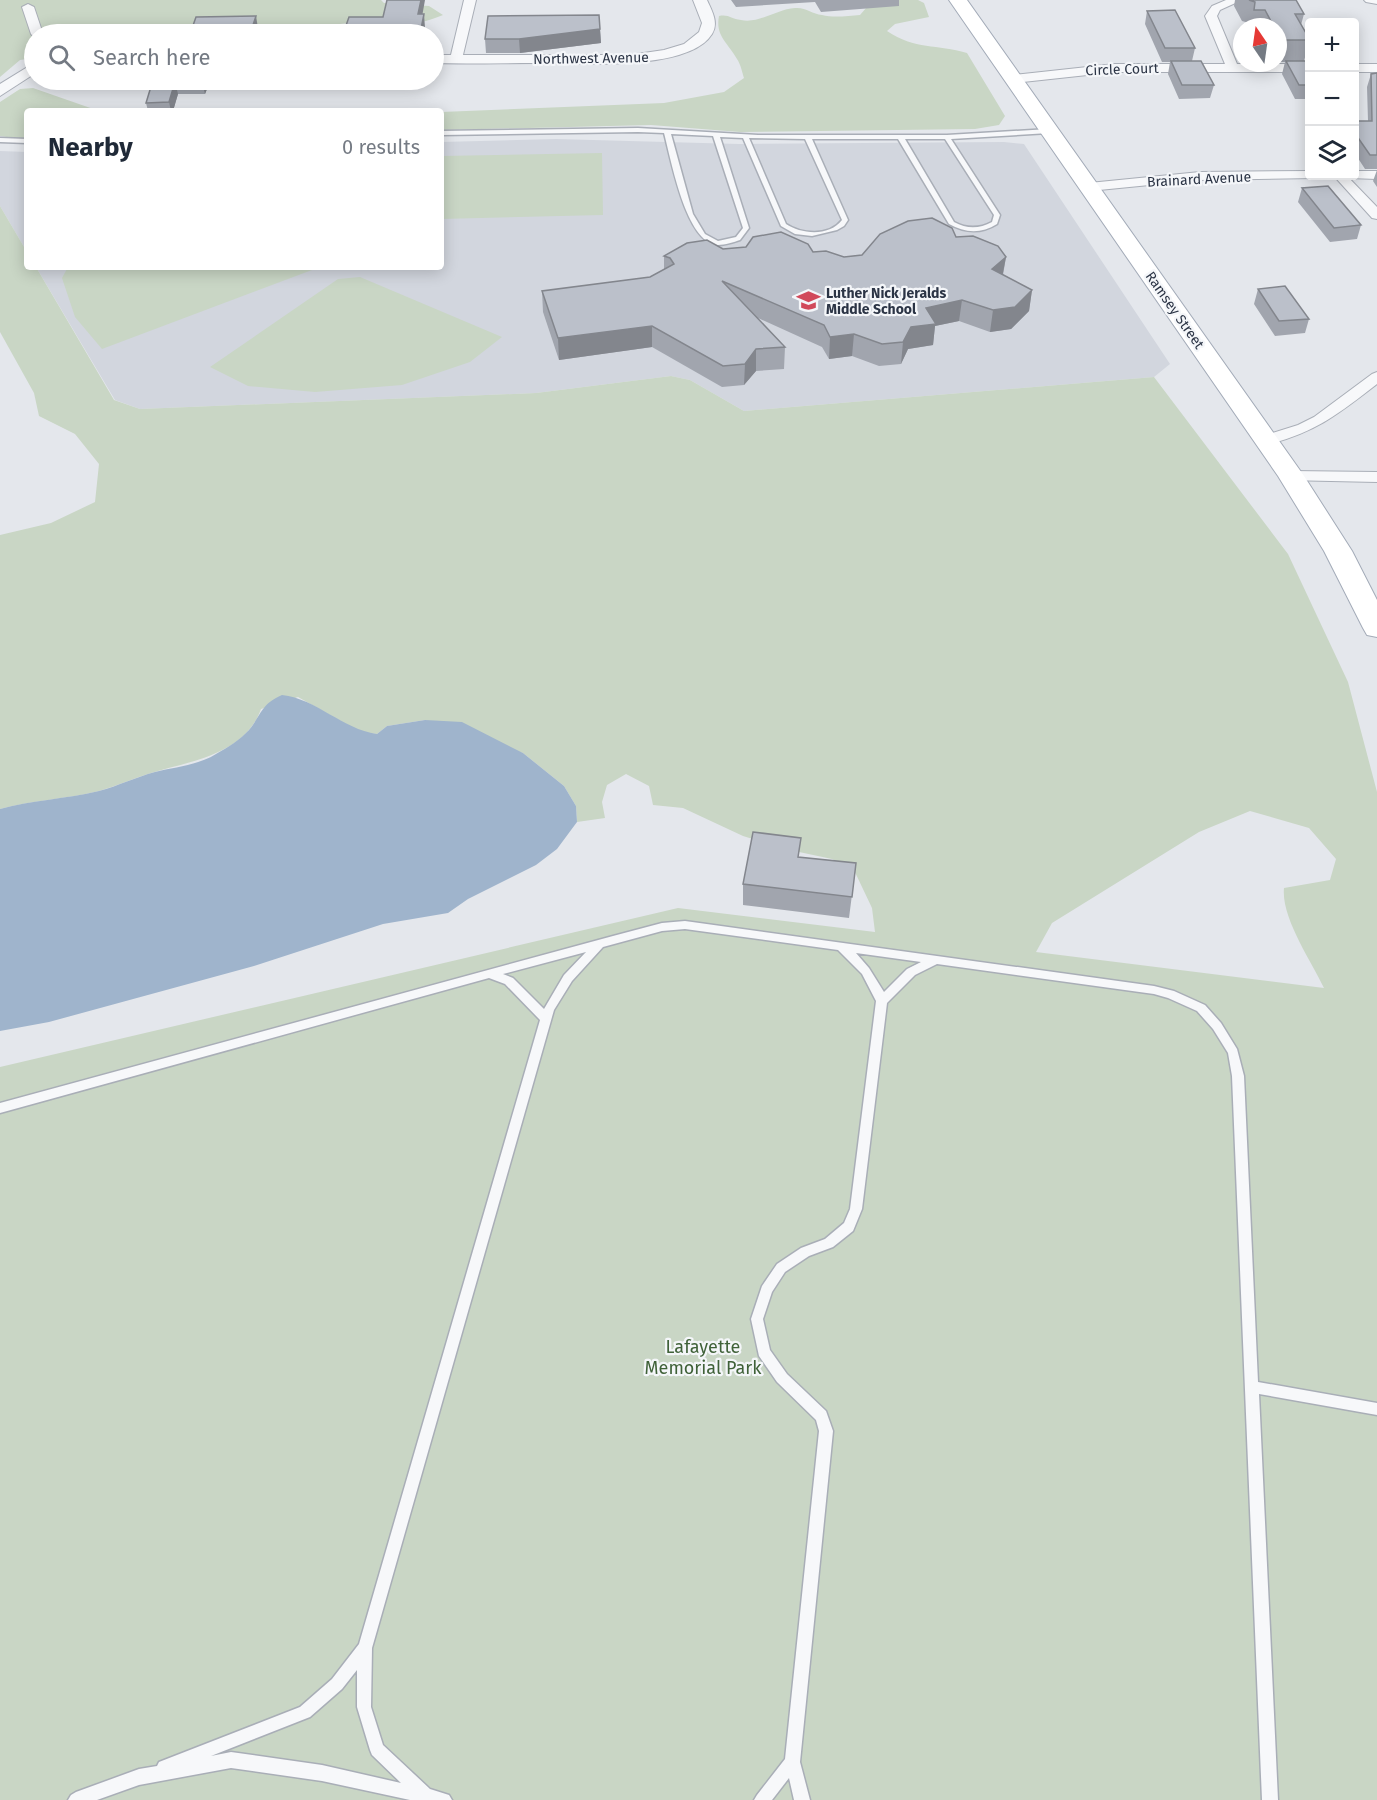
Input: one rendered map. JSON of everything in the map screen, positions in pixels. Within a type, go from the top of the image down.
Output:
[{"type":"main road","name":"Ramsey Street","points":[[958,0],[1291,476],[1338,550],[1377,628]]},
{"type":"street","points":[[456,59],[470,0]]},
{"type":"street","name":"Northwest Avenue","points":[[444,59],[630,58],[661,55],[687,47],[704,36],[709,23],[700,0]]},
{"type":"street","points":[[1232,67],[1211,16],[1216,8],[1236,0]]},
{"type":"street","points":[[1370,0],[1377,2]]},
{"type":"street","points":[[28,7],[34,24]]},
{"type":"street","name":"Circle Court","points":[[1013,79],[1115,68],[1305,68]]},
{"type":"street","points":[[1359,68],[1377,68]]},
{"type":"street","points":[[0,91],[24,74]]},
{"type":"street","name":"Brainard Avenue","points":[[1089,187],[1200,176],[1305,175]]},
{"type":"street","points":[[1359,175],[1377,175]]},
{"type":"street","points":[[1344,180],[1377,215]]},
{"type":"street","points":[[1266,440],[1304,428],[1320,420],[1377,376]]},
{"type":"street","points":[[1291,476],[1377,477]]},
{"type":"lane","points":[[444,133],[600,130],[745,136],[947,137],[1049,131]]},
{"type":"lane","points":[[667,132],[690,214],[702,236],[717,243],[738,239],[746,228],[716,135]]},
{"type":"lane","points":[[745,136],[783,225],[797,233],[809,235],[832,231],[842,225],[845,220],[807,136]]},
{"type":"lane","points":[[900,136],[951,224],[972,230],[987,229],[995,223],[997,215],[947,137]]},
{"type":"lane","points":[[0,140],[24,141]]},
{"type":"lane","points":[[0,1108],[662,927],[685,925],[1170,994],[1201,1008],[1217,1026],[1233,1052],[1238,1076],[1270,1800]]},
{"type":"lane","points":[[426,1796],[377,1750],[364,1707],[365,1648],[549,1009],[568,978],[600,944]]},
{"type":"lane","points":[[802,1800],[792,1762],[826,1431],[821,1416],[782,1378],[764,1353],[758,1319],[766,1290],[781,1268],[805,1252],[829,1243],[849,1227],[856,1209],[882,1001],[867,970],[841,946]]},
{"type":"lane","points":[[882,1001],[911,972],[935,960]]},
{"type":"lane","points":[[488,974],[509,981],[546,1018]]},
{"type":"lane","points":[[1252,1387],[1377,1409]]},
{"type":"lane","points":[[76,1800],[305,1712],[337,1684],[365,1648]]},
{"type":"lane","points":[[139,1777],[231,1760],[322,1773],[444,1800]]},
{"type":"lane","points":[[762,1800],[792,1762]]},
{"type":"shaded area","points":[[556,139],[739,144],[1004,142],[1024,144],[1170,364],[1154,377],[744,411],[690,380],[671,376],[536,393],[140,409],[115,400],[38,270],[444,270],[444,142]]},
{"type":"shaded area","points":[[0,151],[24,152],[24,247],[0,206]]},
{"type":"green space","points":[[0,0],[381,0],[384,3],[429,6],[443,15],[420,22],[407,23],[24,24],[24,59],[20,60],[0,77]]},
{"type":"green space","points":[[873,0],[918,0],[924,3],[929,17],[895,24],[887,31],[917,44],[967,53],[1005,116],[999,125],[975,129],[740,132],[651,125],[444,130],[444,112],[664,103],[724,92],[744,78],[738,61],[723,39],[719,29],[719,16],[748,21],[795,8],[831,16],[860,15]]},
{"type":"green space","points":[[20,89],[39,90],[90,108],[24,108],[24,140],[0,136],[0,102]]},
{"type":"green space","points":[[602,153],[603,215],[444,219],[444,156]]},
{"type":"green space","name":"Lafayette Memorial Park","points":[[0,206],[24,247],[24,270],[38,270],[114,400],[140,409],[536,393],[671,376],[690,380],[744,411],[1154,377],[1288,554],[1348,682],[1377,792],[1377,1800],[0,1800],[0,1067],[678,908],[875,932],[872,908],[853,868],[832,859],[785,849],[743,836],[683,808],[653,805],[649,786],[626,774],[607,785],[602,802],[605,818],[577,822],[576,806],[564,786],[523,753],[425,720],[387,726],[377,734],[360,732],[298,697],[261,709],[243,736],[230,746],[215,753],[99,791],[0,809],[0,535],[51,523],[95,502],[99,464],[75,434],[39,416],[34,393],[0,332]],"holes":[[[1250,811],[1309,828],[1336,859],[1330,880],[1284,888],[1284,900],[1292,926],[1324,988],[1036,952],[1052,923],[1199,832]]]},
{"type":"green space","points":[[66,270],[312,270],[102,349],[75,317],[62,278]]},
{"type":"green space","points":[[360,277],[502,337],[470,362],[402,385],[315,392],[248,386],[210,367],[338,279]]},
{"type":"water","points":[[282,695],[307,702],[352,726],[377,734],[387,726],[425,720],[462,722],[523,753],[564,786],[576,806],[577,822],[557,849],[536,865],[468,899],[448,913],[383,924],[254,966],[49,1022],[0,1031],[0,809],[99,791],[148,774],[202,761],[242,737],[266,706]]},
{"type":"building","points":[[387,0],[421,0],[418,14],[424,14],[422,24],[347,24],[349,17],[383,17]]},
{"type":"building","points":[[1249,0],[1296,0],[1304,14],[1295,14],[1305,31],[1305,40],[1287,40],[1287,18],[1269,18],[1265,10],[1254,10],[1255,2]]},
{"type":"building","points":[[1175,10],[1195,48],[1165,48],[1147,11]]},
{"type":"building","points":[[599,15],[600,29],[519,39],[485,39],[488,16]]},
{"type":"building","points":[[256,16],[253,24],[194,24],[196,17]]},
{"type":"building","points":[[1171,61],[1201,61],[1214,85],[1182,85]]},
{"type":"building","points":[[1287,61],[1305,61],[1305,85],[1299,85]]},
{"type":"building","points":[[1377,73],[1377,155],[1370,155],[1359,139],[1359,121],[1372,121],[1371,74]]},
{"type":"building","points":[[150,90],[173,90],[169,102],[146,103]]},
{"type":"building","points":[[1328,186],[1361,225],[1334,228],[1302,188]]},
{"type":"building","points":[[932,218],[952,228],[956,237],[973,236],[998,246],[1006,257],[992,269],[1032,290],[1015,307],[993,310],[962,300],[926,308],[936,324],[911,327],[903,342],[882,344],[854,334],[830,337],[824,325],[722,281],[785,347],[756,349],[745,364],[723,366],[652,326],[558,338],[542,291],[650,277],[674,264],[670,258],[664,256],[687,243],[707,240],[723,249],[746,247],[753,237],[781,232],[808,244],[813,252],[826,251],[844,257],[862,255],[880,234],[908,221]]},
{"type":"building","points":[[1285,286],[1309,319],[1279,321],[1258,289]]},
{"type":"building","points":[[753,832],[801,838],[798,857],[856,863],[852,897],[743,884]]},
{"type":"place","name":"Luther Nick Jeralds Middle School","points":[[808,301]]}]
